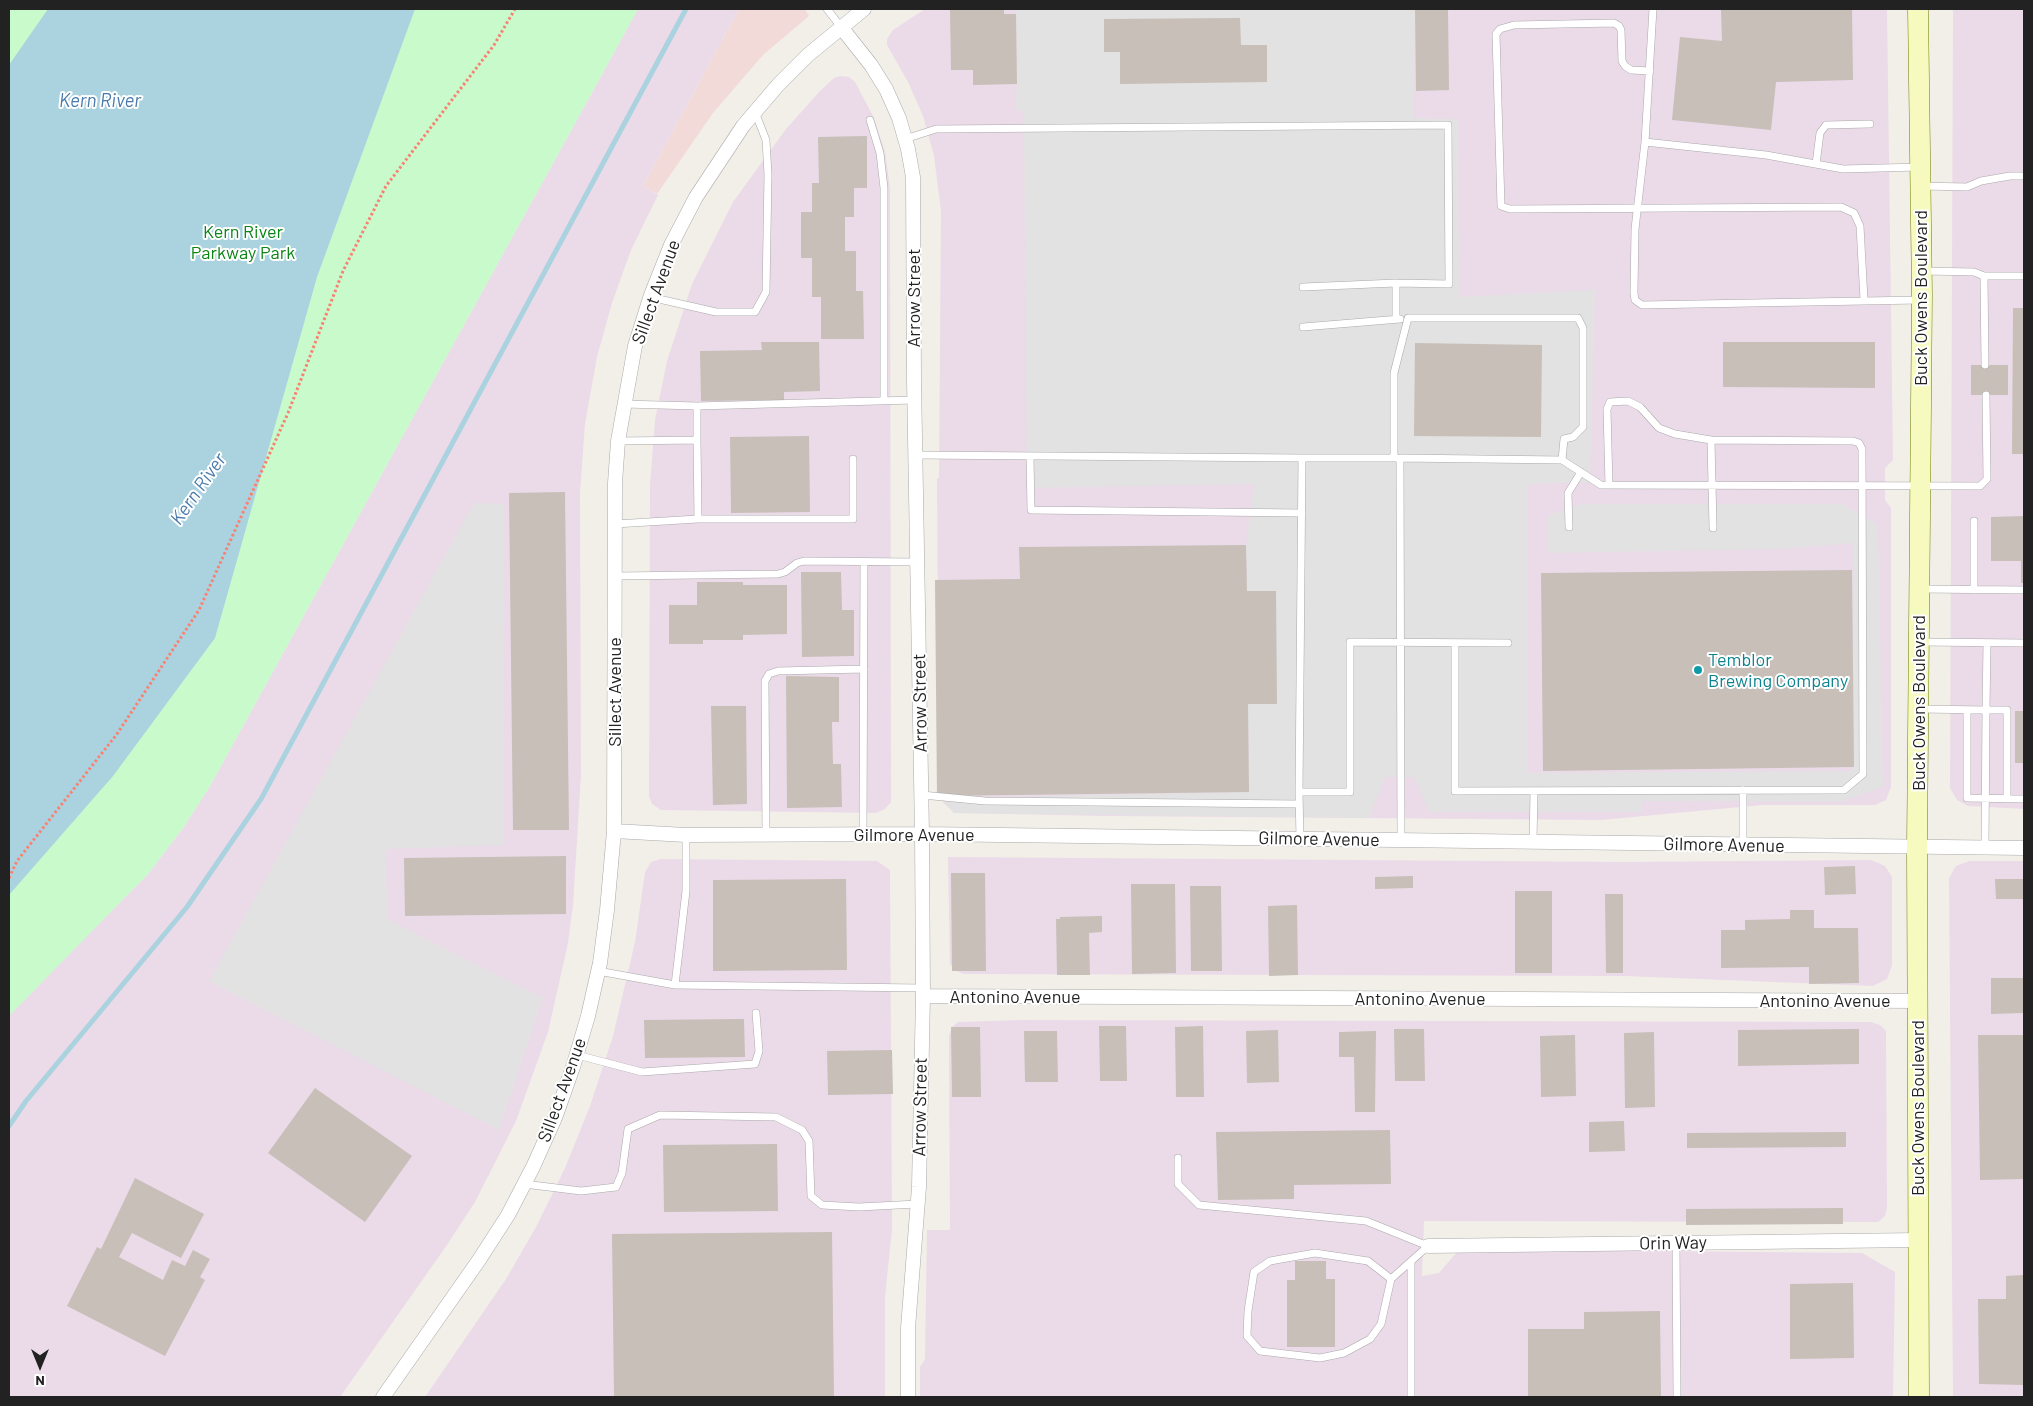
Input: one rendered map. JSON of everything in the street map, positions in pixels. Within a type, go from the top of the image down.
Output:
[{"type":"main road","name":"Buck Owens Boulevard","points":[[1918,9],[1922,271],[1917,848],[1919,1397]]},
{"type":"street","name":"Sillect Avenue","points":[[383,1397],[479,1260],[524,1184],[555,1118],[577,1054],[598,971],[607,910],[614,831],[615,524],[618,441],[635,346],[650,297],[671,245],[696,197],[718,161],[755,112],[808,55],[864,9]]},
{"type":"street","name":"Arrow Street","points":[[841,27],[871,65],[886,89],[899,118],[913,177],[914,400],[922,795],[923,992],[917,1204],[908,1328],[908,1397]]},
{"type":"street","name":"Gilmore Avenue","points":[[614,831],[686,835],[863,836],[922,834],[2024,848]]},
{"type":"street","name":"Antonino Avenue","points":[[923,992],[1918,1001]]},
{"type":"street","name":"Orin Way","points":[[1428,1246],[1919,1240]]},
{"type":"lane","points":[[827,9],[841,27]]},
{"type":"lane","points":[[1652,9],[1645,142],[1637,208],[1635,300],[1642,305],[1922,300]]},
{"type":"lane","points":[[1650,71],[1630,70],[1625,66],[1622,60],[1621,30],[1614,23],[1514,25],[1500,29],[1496,34],[1501,206],[1510,209],[1832,207],[1848,210],[1858,218],[1860,226],[1864,300]]},
{"type":"lane","points":[[650,297],[716,312],[755,312],[766,292],[768,175],[766,140],[755,112]]},
{"type":"lane","points":[[870,120],[880,153],[884,188],[884,400]]},
{"type":"lane","points":[[1816,164],[1820,133],[1826,125],[1870,124]]},
{"type":"lane","points":[[905,139],[936,128],[1448,125],[1450,284],[1396,283],[1303,287]]},
{"type":"lane","points":[[1645,142],[1766,155],[1843,169],[1920,176],[1967,187],[2010,176],[2024,176]]},
{"type":"lane","points":[[1922,271],[1974,272],[1984,276],[2024,276]]},
{"type":"lane","points":[[1984,276],[1985,365]]},
{"type":"lane","points":[[1396,283],[1396,319]]},
{"type":"lane","points":[[1401,840],[1400,642],[1394,373],[1408,318]]},
{"type":"lane","points":[[1303,327],[1408,318],[1578,318],[1583,328],[1583,427],[1573,437],[1564,439],[1562,460]]},
{"type":"lane","points":[[915,455],[1562,460],[1601,485],[1980,486],[1987,479],[1986,395]]},
{"type":"lane","points":[[624,404],[697,406],[914,400]]},
{"type":"lane","points":[[1456,643],[1455,791],[1844,790],[1863,774],[1862,449],[1859,443],[1853,441],[1711,440],[1675,434],[1659,428],[1640,407],[1628,401],[1610,402],[1607,409],[1609,485]]},
{"type":"lane","points":[[697,406],[698,519]]},
{"type":"lane","points":[[618,441],[697,440]]},
{"type":"lane","points":[[1711,440],[1713,528]]},
{"type":"lane","points":[[1030,456],[1031,510],[1302,513]]},
{"type":"lane","points":[[1300,839],[1302,458]]},
{"type":"lane","points":[[615,524],[698,519],[853,519],[853,459]]},
{"type":"lane","points":[[1569,527],[1568,493],[1581,472]]},
{"type":"lane","points":[[1974,521],[1974,590]]},
{"type":"lane","points":[[615,576],[778,574],[804,561],[917,562]]},
{"type":"lane","points":[[863,836],[864,562]]},
{"type":"lane","points":[[1920,589],[2024,590]]},
{"type":"lane","points":[[1299,792],[1350,792],[1350,642],[1508,643]]},
{"type":"lane","points":[[1919,642],[2024,643]]},
{"type":"lane","points":[[1985,848],[1987,643]]},
{"type":"lane","points":[[766,835],[765,681],[769,674],[778,671],[864,669]]},
{"type":"lane","points":[[1919,709],[2007,710],[2007,798]]},
{"type":"lane","points":[[1967,710],[1967,798],[2024,798]]},
{"type":"lane","points":[[1743,790],[1743,845]]},
{"type":"lane","points":[[1533,842],[1534,792]]},
{"type":"lane","points":[[922,795],[984,801],[1299,804]]},
{"type":"lane","points":[[675,985],[686,891],[686,835]]},
{"type":"lane","points":[[598,971],[675,985],[923,992]]},
{"type":"lane","points":[[577,1054],[642,1072],[755,1064],[759,1051],[756,1013]]},
{"type":"lane","points":[[524,1184],[580,1191],[616,1187],[622,1173],[628,1129],[660,1115],[776,1117],[802,1130],[809,1141],[811,1196],[822,1205],[859,1207],[917,1204]]},
{"type":"lane","points":[[1178,1158],[1178,1184],[1200,1205],[1366,1221],[1428,1246],[1391,1279],[1381,1324],[1370,1339],[1344,1353],[1320,1358],[1260,1351],[1247,1336],[1254,1272],[1270,1261],[1315,1253],[1368,1261],[1391,1279]]},
{"type":"lane","points":[[1676,1243],[1677,1397]]},
{"type":"lane","points":[[1411,1262],[1411,1397]]},
{"type":"path","points":[[9,878],[16,861],[117,734],[198,610],[288,413],[343,271],[386,186],[494,45],[515,9]]},
{"type":"shaded area","points":[[638,9],[739,9],[643,186],[658,195],[631,250],[612,303],[597,357],[585,424],[580,492],[581,775],[573,905],[568,943],[548,1032],[516,1121],[475,1202],[340,1397],[9,1397],[9,1015],[148,874],[183,828],[210,786]]},
{"type":"shaded area","points":[[739,9],[805,9],[809,16],[763,55],[713,113],[657,194],[643,186]]},
{"type":"shaded area","points":[[925,9],[1887,9],[1893,460],[1885,468],[1885,500],[1891,508],[1891,787],[1886,800],[1875,805],[1762,805],[1601,820],[954,813],[939,798],[937,478],[939,478],[941,211],[934,156],[923,116],[908,82],[887,45],[887,39],[893,30]]},
{"type":"shaded area","points":[[1016,9],[1415,9],[1414,118],[1458,119],[1459,297],[1595,290],[1590,482],[1527,484],[1527,773],[1852,771],[1854,543],[1779,549],[1548,553],[1547,516],[1581,504],[1842,504],[1878,525],[1883,787],[1840,802],[1642,801],[1641,812],[1429,812],[1414,777],[1385,777],[1369,818],[955,813],[939,798],[1249,792],[1248,704],[1276,591],[1247,591],[1246,545],[1254,484],[1027,488],[1024,114],[1027,114],[1015,108],[1017,84]]},
{"type":"shaded area","points":[[1953,9],[2024,9],[2024,809],[1968,806],[1957,800],[1950,788]]},
{"type":"shaded area","points":[[840,76],[849,77],[855,82],[874,118],[885,152],[890,188],[891,802],[885,809],[876,813],[661,810],[652,804],[649,796],[650,485],[655,420],[667,361],[692,284],[733,202],[786,129],[820,91],[834,78]]},
{"type":"shaded area","points":[[474,503],[503,504],[503,845],[385,849],[388,920],[543,998],[499,1130],[209,981]]},
{"type":"shaded area","points":[[948,857],[1626,862],[1871,860],[1885,866],[1892,877],[1892,965],[1887,979],[1873,986],[1625,976],[964,974],[956,971],[950,964]]},
{"type":"shaded area","points":[[661,859],[877,861],[890,870],[892,1229],[885,1297],[885,1397],[425,1397],[506,1279],[536,1227],[565,1168],[590,1106],[613,1036],[635,942],[645,872],[651,862]]},
{"type":"shaded area","points":[[1969,861],[2024,861],[2024,1397],[1953,1397],[1949,878],[1956,866]]},
{"type":"shaded area","points":[[1022,1020],[1871,1022],[1880,1025],[1886,1031],[1887,1208],[1885,1216],[1878,1222],[1424,1221],[1422,1276],[1439,1273],[1457,1252],[1465,1249],[1862,1253],[1895,1272],[1893,1397],[920,1397],[920,1367],[925,1359],[927,1230],[950,1230],[949,1036],[952,1027],[958,1022]]},
{"type":"green space","name":"Kern River Parkway Park","points":[[9,9],[638,9],[210,786],[183,828],[148,874],[9,1016]]},
{"type":"water","name":"Kern River","points":[[48,9],[415,9],[317,277],[215,638],[113,776],[9,895],[9,65]]},
{"type":"building","points":[[950,9],[1004,9],[1004,14],[1016,14],[1017,84],[973,85],[973,70],[951,70]]},
{"type":"building","points":[[1415,9],[1448,9],[1449,90],[1416,91]]},
{"type":"building","points":[[1721,9],[1852,9],[1853,80],[1776,82],[1771,130],[1672,120],[1680,37],[1722,41]]},
{"type":"building","points":[[1240,18],[1241,45],[1267,45],[1267,82],[1120,84],[1120,52],[1104,52],[1104,19]]},
{"type":"building","points":[[867,136],[867,188],[854,188],[854,217],[845,217],[845,251],[856,251],[856,291],[863,291],[864,339],[821,339],[821,297],[812,297],[812,258],[801,258],[801,212],[812,212],[812,183],[819,183],[818,137]]},
{"type":"building","points":[[2013,308],[2024,308],[2024,454],[2012,454]]},
{"type":"building","points":[[761,342],[819,342],[820,391],[784,392],[784,400],[701,401],[700,351],[762,350]]},
{"type":"building","points":[[1723,342],[1875,342],[1875,388],[1723,387]]},
{"type":"building","points":[[1415,343],[1542,345],[1541,437],[1414,436]]},
{"type":"building","points":[[1971,365],[2008,365],[2008,395],[1971,395]]},
{"type":"building","points":[[809,436],[810,512],[731,513],[730,437]]},
{"type":"building","points":[[565,492],[569,830],[513,830],[509,493]]},
{"type":"building","points":[[2024,516],[2024,583],[2021,583],[2021,561],[1991,561],[1991,517]]},
{"type":"building","points":[[1246,545],[1247,591],[1276,591],[1277,704],[1248,704],[1249,792],[937,796],[935,580],[1020,579],[1019,547]]},
{"type":"building","name":"Temblor Brewing Company","points":[[1852,570],[1854,767],[1543,771],[1541,573]]},
{"type":"building","points":[[801,572],[841,572],[842,610],[854,610],[854,656],[802,657]]},
{"type":"building","points":[[697,582],[743,582],[743,585],[787,585],[787,634],[743,635],[743,640],[703,640],[703,644],[669,644],[669,605],[697,605]]},
{"type":"building","points":[[786,676],[839,677],[839,722],[832,722],[833,764],[841,764],[842,807],[787,808]]},
{"type":"building","points":[[711,706],[746,706],[747,804],[713,805]]},
{"type":"building","points":[[2015,711],[2024,711],[2024,763],[2015,763]]},
{"type":"building","points":[[566,856],[566,914],[405,916],[404,858]]},
{"type":"building","points":[[1855,866],[1856,894],[1825,895],[1824,867]]},
{"type":"building","points":[[951,873],[985,873],[986,971],[952,971]]},
{"type":"building","points":[[1413,876],[1413,888],[1375,889],[1375,877]]},
{"type":"building","points":[[846,879],[847,970],[713,971],[713,880]]},
{"type":"building","points":[[1995,879],[2024,879],[2024,899],[1996,899]]},
{"type":"building","points":[[1131,884],[1175,884],[1176,973],[1132,974]]},
{"type":"building","points":[[1190,886],[1221,886],[1222,971],[1191,971]]},
{"type":"building","points":[[1515,891],[1552,891],[1552,973],[1515,973]]},
{"type":"building","points":[[1605,894],[1623,894],[1623,973],[1606,973]]},
{"type":"building","points":[[1297,905],[1298,975],[1269,976],[1268,906]]},
{"type":"building","points":[[1790,910],[1814,910],[1814,928],[1858,928],[1859,983],[1809,984],[1809,967],[1721,968],[1721,930],[1745,930],[1745,920],[1790,919]]},
{"type":"building","points":[[1102,916],[1102,932],[1089,933],[1090,975],[1057,975],[1056,919],[1060,919],[1060,917]]},
{"type":"building","points":[[1991,978],[2024,978],[2024,1013],[1991,1014]]},
{"type":"building","points":[[744,1019],[745,1057],[645,1058],[644,1020]]},
{"type":"building","points":[[1099,1026],[1126,1026],[1127,1081],[1100,1081]]},
{"type":"building","points":[[1203,1026],[1204,1097],[1176,1097],[1175,1027]]},
{"type":"building","points":[[951,1027],[980,1027],[981,1097],[952,1097]]},
{"type":"building","points":[[1394,1029],[1424,1029],[1425,1081],[1395,1081]]},
{"type":"building","points":[[1859,1029],[1859,1064],[1738,1066],[1738,1030]]},
{"type":"building","points":[[1278,1030],[1279,1082],[1247,1083],[1246,1031]]},
{"type":"building","points":[[1024,1031],[1057,1031],[1058,1082],[1025,1082]]},
{"type":"building","points":[[1376,1031],[1375,1112],[1355,1112],[1354,1057],[1339,1057],[1339,1032]]},
{"type":"building","points":[[1654,1032],[1655,1107],[1625,1108],[1624,1033]]},
{"type":"building","points":[[1575,1035],[1576,1096],[1541,1097],[1540,1036]]},
{"type":"building","points":[[1978,1035],[2024,1035],[2024,1179],[1980,1180]]},
{"type":"building","points":[[892,1050],[893,1094],[828,1095],[827,1051]]},
{"type":"building","points":[[315,1088],[412,1156],[365,1222],[268,1153]]},
{"type":"building","points":[[1624,1121],[1625,1151],[1589,1152],[1589,1122]]},
{"type":"building","points":[[1390,1130],[1391,1184],[1294,1185],[1294,1199],[1218,1200],[1216,1132]]},
{"type":"building","points":[[1846,1132],[1846,1147],[1687,1148],[1687,1133]]},
{"type":"building","points":[[777,1144],[778,1211],[664,1212],[663,1145]]},
{"type":"building","points":[[135,1178],[204,1214],[181,1258],[132,1233],[119,1257],[163,1280],[172,1260],[185,1266],[193,1250],[210,1259],[200,1277],[205,1280],[165,1356],[67,1306],[97,1247],[101,1249]]},
{"type":"building","points":[[1843,1208],[1843,1224],[1686,1225],[1686,1209]]},
{"type":"building","points":[[832,1232],[834,1397],[614,1397],[612,1234]]},
{"type":"building","points":[[1295,1261],[1326,1261],[1326,1279],[1335,1279],[1335,1347],[1287,1347],[1287,1280],[1295,1280]]},
{"type":"building","points":[[2024,1275],[2024,1385],[1979,1384],[1978,1299],[2006,1299],[2006,1276]]},
{"type":"building","points":[[1853,1283],[1854,1358],[1790,1359],[1790,1284]]},
{"type":"building","points":[[1660,1311],[1661,1397],[1528,1397],[1528,1329],[1584,1329],[1584,1312]]},
{"type":"waterway","points":[[9,1126],[26,1101],[187,907],[261,799],[686,9]]},
{"type":"place","name":"Temblor Brewing Company","points":[[1698,670]]}]
